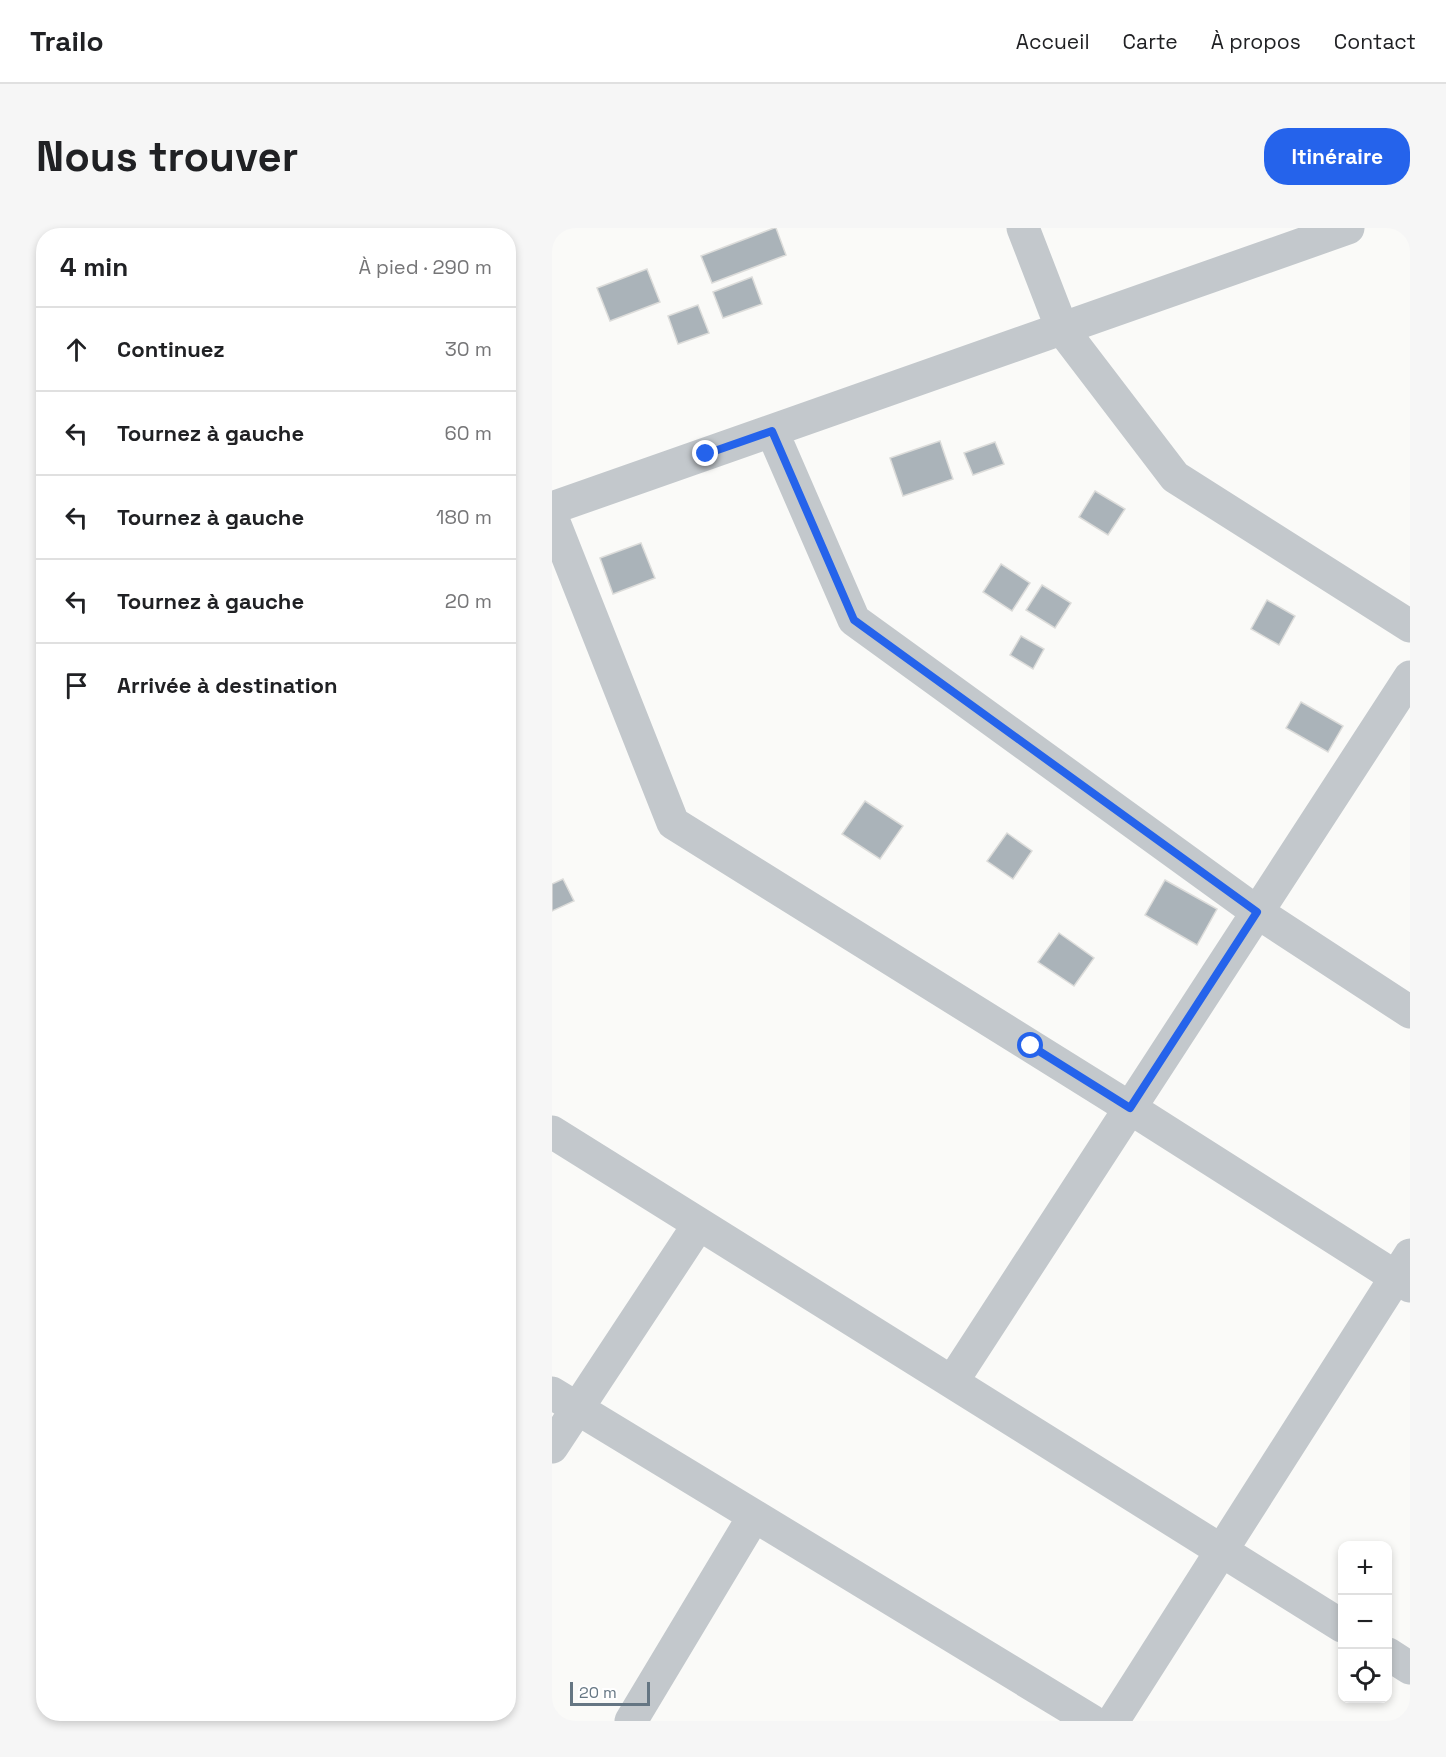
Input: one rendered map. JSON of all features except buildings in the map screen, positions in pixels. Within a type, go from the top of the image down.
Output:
[{"type":"street","points":[[1023,228],[1062,329],[1175,477],[1410,626]]},
{"type":"street","points":[[552,508],[1348,228]]},
{"type":"street","points":[[772,431],[854,620],[1257,912],[1410,1012]]},
{"type":"street","points":[[552,517],[673,823],[1130,1108],[1405,1273],[1222,1550],[1113,1721]]},
{"type":"street","points":[[952,1382],[1410,677]]},
{"type":"street","points":[[552,1132],[1338,1623]]},
{"type":"street","points":[[552,1447],[565,1401],[699,1224]]},
{"type":"street","points":[[565,1401],[1092,1721]]},
{"type":"street","points":[[631,1721],[754,1516]]},
{"type":"street","points":[[1392,1657],[1410,1668]]},
{"type":"route","points":[[706,454],[772,431],[854,620],[1257,912],[1130,1108],[1031,1046]]}]
